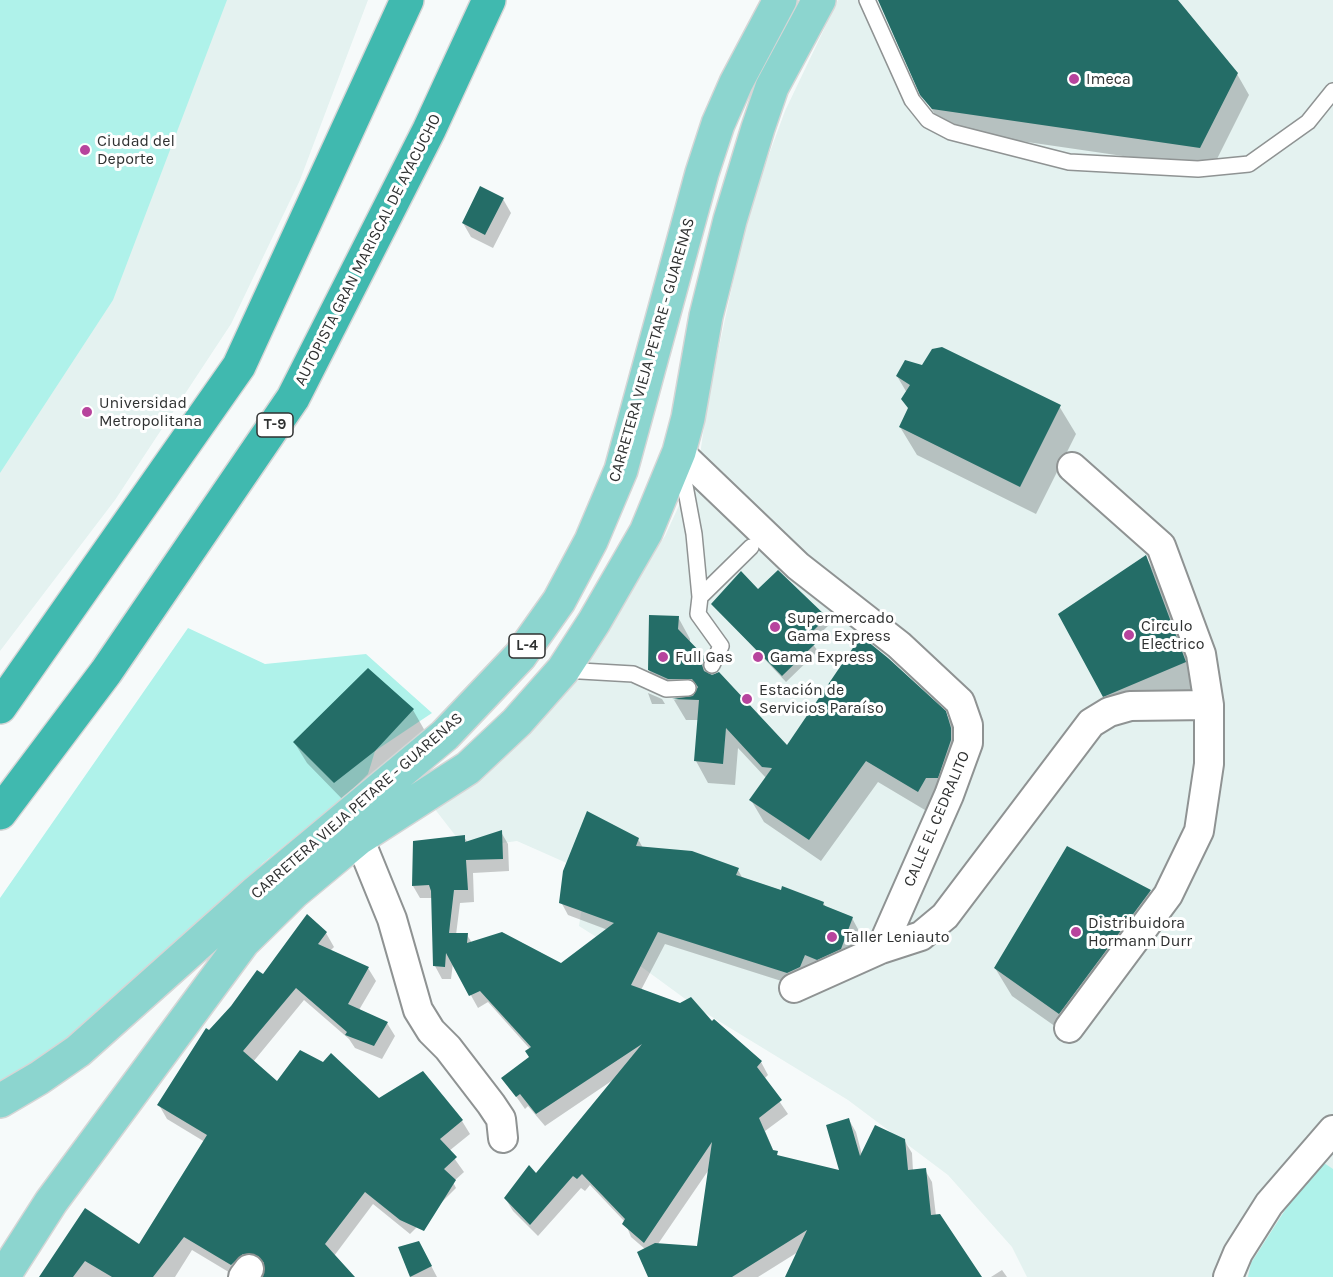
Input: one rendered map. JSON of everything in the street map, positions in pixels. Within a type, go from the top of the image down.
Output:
[{"type":"highway","points":[[0,707],[239,366],[407,0]]},
{"type":"highway","name":"AUTOPISTA GRAN MARISCAL DE AYACUCHO","points":[[0,813],[106,672],[293,398],[429,130],[489,0]]},
{"type":"main road","name":"CARRETERA VIEJA PETARE - GUARENAS","points":[[0,1101],[78,1051],[278,873],[445,735],[519,656],[559,601],[591,541],[621,470],[702,172],[718,124],[736,83],[780,0]]},
{"type":"main road","name":"L-4","points":[[563,670],[646,532],[679,452],[688,418],[706,316],[730,220],[758,128],[772,87],[819,0]]},
{"type":"main road","name":"CARRETERA VIEJA PETARE - GUARENAS","points":[[3,1277],[51,1202],[243,942],[294,892],[359,838],[468,768],[517,722],[563,670]]},
{"type":"street","name":"CALLE EL CEDRALITO","points":[[679,452],[798,566],[898,645],[960,702],[968,725],[968,743],[950,795],[881,950]]},
{"type":"street","points":[[1069,1028],[1168,895],[1199,831],[1209,764],[1209,705],[1201,654],[1161,546],[1072,467]]},
{"type":"street","points":[[794,988],[881,950],[921,936],[945,916],[1091,723],[1109,712],[1131,706],[1209,705]]},
{"type":"street","points":[[359,838],[392,919],[418,1010],[431,1031],[448,1048],[501,1119],[503,1138]]},
{"type":"street","points":[[1228,1277],[1238,1253],[1269,1204],[1333,1130]]},
{"type":"lane","points":[[867,0],[912,100],[928,120],[951,132],[1069,162],[1198,169],[1249,164],[1308,122],[1333,91]]},
{"type":"lane","points":[[679,452],[694,534],[700,597],[698,614],[721,646],[712,665]]},
{"type":"lane","points":[[700,597],[751,547]]},
{"type":"lane","points":[[563,670],[633,674],[666,689],[688,688]]},
{"type":"shaded area","name":"Universidad Metropolitana","points":[[0,0],[368,0],[300,180],[231,324],[115,500],[0,651]]},
{"type":"shaded area","name":"Ciudad del Deporte","points":[[0,0],[227,0],[113,300],[0,473]]},
{"type":"shaded area","points":[[838,0],[1333,0],[1333,1277],[1027,1277],[1012,1247],[948,1175],[848,1100],[699,1009],[628,957],[579,926],[587,872],[517,841],[465,848],[434,808],[576,666],[665,536],[699,462],[708,399],[740,249],[760,179],[785,111]]},
{"type":"shaded area","points":[[188,628],[265,664],[366,654],[432,713],[375,751],[368,774],[346,796],[263,863],[188,940],[59,1051],[0,1085],[0,898]]},
{"type":"shaded area","points":[[1318,1159],[1333,1169],[1333,1277],[1248,1277],[1251,1263]]},
{"type":"building","name":"Imeca","points":[[878,0],[1178,0],[1238,73],[1200,148],[932,109],[920,95]]},
{"type":"building","points":[[480,186],[504,198],[485,235],[462,223]]},
{"type":"building","points":[[942,347],[1061,405],[1020,487],[899,427],[908,408],[901,399],[910,385],[896,376],[905,360],[922,365],[932,349]]},
{"type":"building","name":"Circulo Electrico","points":[[1146,555],[1186,662],[1103,697],[1058,614]]},
{"type":"building","name":"Supermercado Gama Express","points":[[778,570],[827,617],[808,636],[815,644],[782,676],[711,604],[741,571],[758,589]]},
{"type":"building","points":[[649,615],[679,616],[678,629],[705,657],[702,665],[704,671],[712,675],[719,672],[787,745],[861,636],[946,711],[951,728],[951,740],[938,778],[926,778],[918,792],[866,761],[809,840],[749,800],[772,768],[762,767],[726,728],[723,764],[694,761],[699,700],[672,699],[693,696],[698,687],[692,679],[668,679],[648,670]]},
{"type":"building","points":[[368,668],[414,709],[375,751],[334,783],[293,742]]},
{"type":"building","points":[[587,811],[639,838],[636,846],[692,851],[739,868],[736,875],[781,890],[782,886],[824,902],[823,905],[853,917],[841,949],[817,960],[805,955],[800,967],[787,973],[658,932],[631,985],[680,1003],[691,997],[712,1021],[714,1019],[762,1061],[757,1067],[782,1100],[759,1118],[773,1150],[778,1151],[777,1155],[839,1170],[826,1125],[849,1118],[860,1156],[875,1125],[905,1139],[908,1170],[926,1168],[931,1215],[940,1214],[982,1277],[785,1277],[807,1230],[732,1277],[648,1277],[637,1252],[655,1243],[697,1246],[712,1142],[644,1243],[622,1224],[625,1219],[582,1174],[577,1179],[573,1176],[530,1225],[504,1198],[529,1165],[536,1173],[642,1044],[536,1114],[520,1094],[516,1097],[501,1078],[529,1057],[525,1051],[531,1047],[480,991],[469,996],[446,953],[445,967],[433,966],[431,891],[429,885],[412,886],[413,841],[465,835],[465,842],[502,830],[503,859],[466,860],[468,890],[454,890],[449,933],[468,933],[467,943],[502,932],[561,963],[614,923],[559,903],[563,871]]},
{"type":"building","name":"Distribuidora Hormann Durr","points":[[1067,846],[1151,890],[1059,1014],[994,968]]},
{"type":"building","points":[[307,914],[327,932],[318,944],[369,967],[348,1004],[388,1022],[374,1046],[345,1035],[347,1032],[296,988],[243,1051],[277,1081],[300,1050],[323,1062],[331,1053],[379,1098],[423,1071],[463,1120],[440,1139],[457,1157],[444,1169],[456,1180],[424,1231],[400,1220],[365,1192],[325,1244],[355,1277],[263,1277],[264,1263],[258,1256],[243,1254],[231,1265],[184,1237],[153,1277],[112,1277],[85,1261],[73,1277],[39,1277],[85,1208],[139,1244],[207,1135],[157,1105],[206,1028],[209,1030],[231,1006],[257,970],[263,974]]},
{"type":"building","points":[[419,1241],[432,1266],[410,1277],[398,1247]]},
{"type":"place","name":"Imeca","points":[[1074,79]]},
{"type":"place","name":"Ciudad del Deporte","points":[[85,150]]},
{"type":"place","name":"Universidad Metropolitana","points":[[87,412]]},
{"type":"place","name":"Supermercado Gama Express","points":[[775,627]]},
{"type":"place","name":"Circulo Electrico","points":[[1129,635]]},
{"type":"place","name":"Full Gas","points":[[663,657]]},
{"type":"place","name":"Gama Express","points":[[758,657]]},
{"type":"place","name":"Estación de Servicios Paraíso","points":[[747,699]]},
{"type":"place","name":"Distribuidora Hormann Durr","points":[[1076,932]]},
{"type":"place","name":"Taller Leniauto","points":[[832,937]]}]
